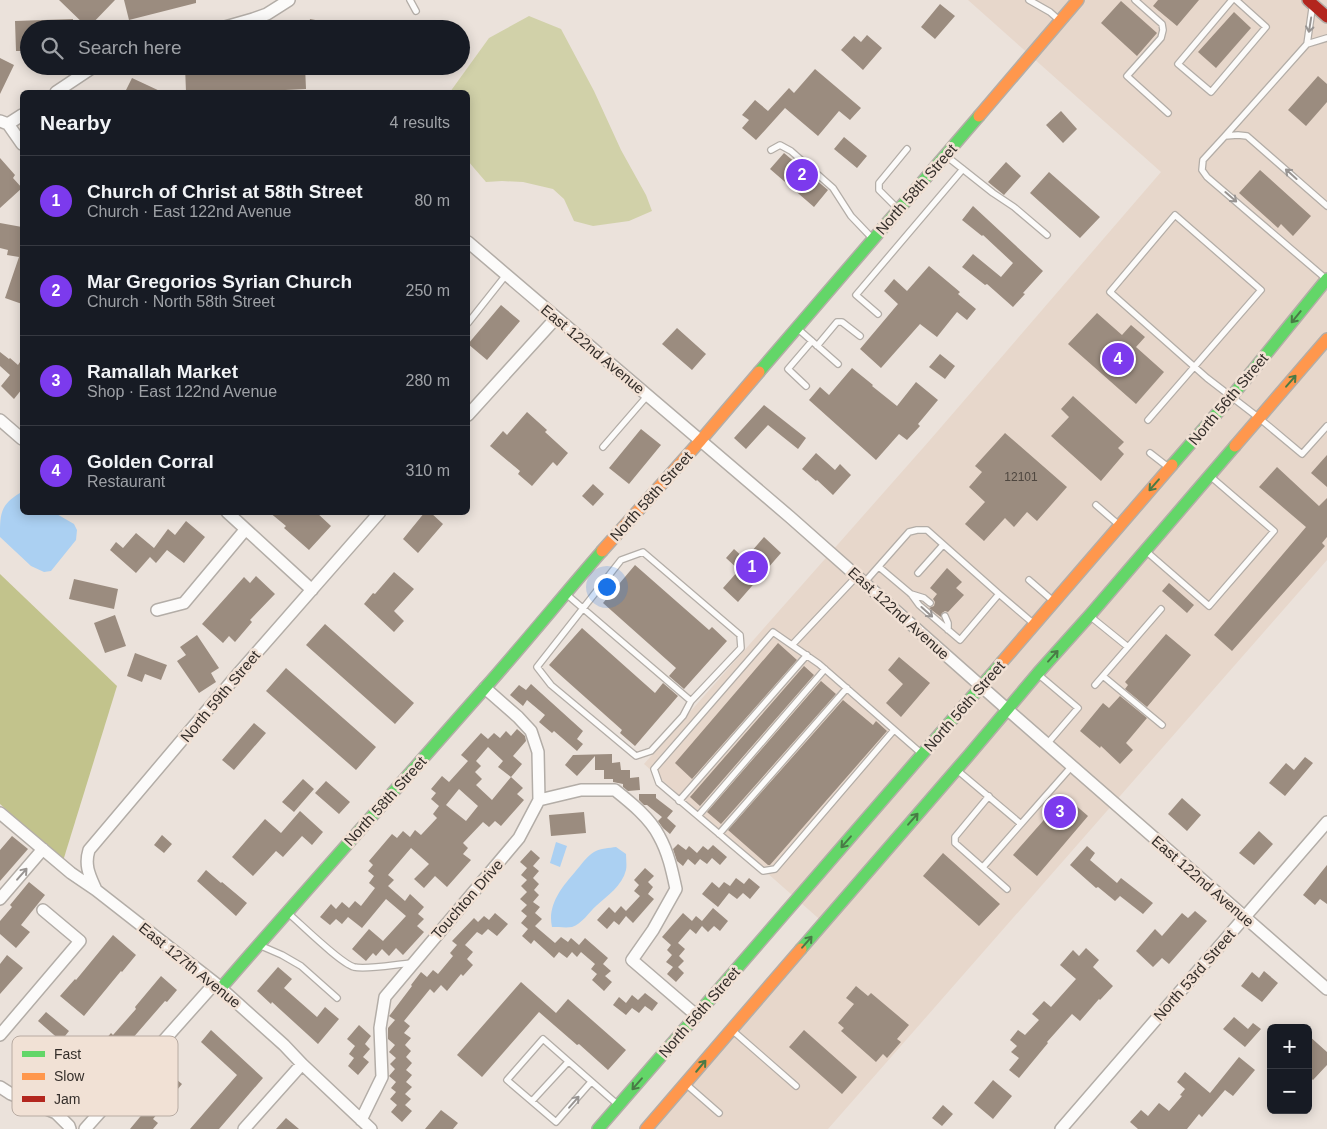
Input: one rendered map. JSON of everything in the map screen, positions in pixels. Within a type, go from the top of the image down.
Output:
[{"type":"main road","name":"North 58th Street","points":[[218,985],[287,912],[485,688],[565,593],[701,440],[1078,0]]},
{"type":"main road","points":[[1310,2],[1327,17]]},
{"type":"main road","name":"North 56th Street","points":[[598,1129],[1232,396],[1327,280]]},
{"type":"main road","points":[[646,1129],[1259,418],[1325,344]]},
{"type":"street","points":[[249,20],[289,0]]},
{"type":"street","points":[[59,90],[82,75]]},
{"type":"street","points":[[20,116],[4,122],[20,142]]},
{"type":"street","name":"East 122nd Avenue","points":[[470,244],[861,579],[1327,989]]},
{"type":"street","points":[[470,413],[556,318]]},
{"type":"street","points":[[0,420],[20,438]]},
{"type":"street","points":[[229,515],[312,590]]},
{"type":"street","name":"North 59th Street","points":[[96,890],[88,869],[87,859],[90,850],[237,675],[377,515]]},
{"type":"street","points":[[157,610],[184,603],[245,530]]},
{"type":"street","name":"Touchton Drive","points":[[361,1120],[382,1077],[380,1028],[385,997],[519,838],[539,800],[538,752],[531,731],[485,688]]},
{"type":"street","points":[[539,800],[582,790],[615,790],[639,810],[658,834],[671,863],[676,889],[653,930],[632,960],[696,1015]]},
{"type":"street","name":"East 127th Avenue","points":[[0,813],[71,873],[96,890],[218,985],[284,1044],[302,1064],[371,1129]]},
{"type":"street","name":"North 53rd Street","points":[[1061,1129],[1327,822]]},
{"type":"street","points":[[0,899],[43,850]]},
{"type":"street","points":[[0,1035],[80,941],[43,910]]},
{"type":"street","name":"North 58th Street","points":[[171,1036],[218,985]]},
{"type":"street","points":[[244,1129],[302,1064]]},
{"type":"street","points":[[0,1087],[12,1094]]},
{"type":"street","points":[[59,1116],[70,1129]]},
{"type":"street","name":"North 58th Street","points":[[84,1129],[96,1116]]},
{"type":"lane","points":[[410,0],[416,11]]},
{"type":"lane","points":[[1029,0],[1050,12],[1060,21]]},
{"type":"lane","points":[[1135,0],[1162,24],[1163,30],[1161,38],[1127,76],[1168,113]]},
{"type":"lane","points":[[1232,0],[1178,64],[1211,92],[1266,27],[1236,0]]},
{"type":"lane","points":[[1307,44],[1310,2]]},
{"type":"lane","points":[[1327,38],[1307,44],[1203,160],[1202,170],[1207,177],[1327,280]]},
{"type":"lane","points":[[1225,136],[1248,136],[1327,206]]},
{"type":"lane","points":[[771,150],[780,145],[791,151],[805,163],[832,188],[851,216],[873,239]]},
{"type":"lane","points":[[899,210],[879,190],[878,183],[907,149]]},
{"type":"lane","points":[[945,155],[1014,207],[1047,235]]},
{"type":"lane","points":[[878,314],[856,295],[963,169]]},
{"type":"lane","points":[[1148,420],[1194,366],[1261,290],[1175,216],[1110,292],[1194,366],[1208,378],[1302,454],[1327,426]]},
{"type":"lane","points":[[470,321],[506,276]]},
{"type":"lane","points":[[806,386],[788,369],[837,322],[842,322],[860,336]]},
{"type":"lane","points":[[797,328],[838,364]]},
{"type":"lane","points":[[604,447],[648,395]]},
{"type":"lane","points":[[1150,453],[1169,468]]},
{"type":"lane","points":[[1145,550],[1209,606],[1274,531],[1210,476]]},
{"type":"lane","points":[[1096,505],[1119,525]]},
{"type":"lane","points":[[792,645],[861,579],[879,567],[909,532],[917,530],[927,530],[1034,624]]},
{"type":"lane","points":[[918,573],[943,545]]},
{"type":"lane","points":[[643,552],[740,635],[741,648],[691,701],[683,716],[651,751],[636,756],[551,685],[537,667],[622,560],[643,552]]},
{"type":"lane","points":[[879,567],[960,640],[999,594]]},
{"type":"lane","points":[[1029,580],[1053,601]]},
{"type":"lane","points":[[565,593],[691,701]]},
{"type":"lane","points":[[911,594],[924,598],[930,603]]},
{"type":"lane","points":[[1096,685],[1161,609]]},
{"type":"lane","points":[[1090,615],[1128,647]]},
{"type":"lane","points":[[944,616],[948,623],[948,630]]},
{"type":"lane","points":[[894,730],[776,869],[763,871],[659,783],[654,769],[773,632],[826,669],[922,754]]},
{"type":"lane","points":[[679,800],[807,655]]},
{"type":"lane","points":[[698,816],[826,669]]},
{"type":"lane","points":[[1038,674],[1078,708],[1047,744]]},
{"type":"lane","points":[[1103,676],[1162,725]]},
{"type":"lane","points":[[719,834],[847,688]]},
{"type":"lane","points":[[983,868],[1072,766]]},
{"type":"lane","points":[[956,769],[1021,824]]},
{"type":"lane","points":[[989,796],[955,837],[955,843],[1007,889]]},
{"type":"lane","points":[[287,912],[337,956],[353,966],[372,967],[412,963]]},
{"type":"lane","points":[[258,944],[301,966],[337,998]]},
{"type":"lane","points":[[732,1030],[796,1086]]},
{"type":"lane","points":[[592,1082],[556,1122],[508,1080],[543,1040],[592,1082],[618,1106]]},
{"type":"lane","points":[[532,1101],[568,1062]]},
{"type":"lane","points":[[686,1084],[720,1113]]},
{"type":"shaded area","points":[[968,0],[1327,0],[1327,560],[828,1129],[651,1129],[826,925],[644,764],[930,440],[1161,172]]},
{"type":"green space","points":[[529,16],[561,29],[594,91],[621,150],[646,195],[652,211],[629,221],[593,226],[574,221],[564,199],[553,189],[523,182],[486,182],[470,163],[470,90],[451,90],[462,75],[470,75],[470,64],[489,38]]},
{"type":"green space","points":[[0,574],[117,686],[63,861],[0,804]]},
{"type":"water","points":[[20,493],[20,515],[58,515],[74,524],[77,530],[76,540],[51,571],[44,572],[31,566],[0,537],[2,511],[13,497]]},
{"type":"water","points":[[556,842],[567,846],[560,867],[550,863]]},
{"type":"water","points":[[616,847],[626,854],[626,870],[618,886],[576,925],[552,927],[551,919],[554,904],[565,884],[591,854],[599,850]]},
{"type":"building","points":[[59,0],[115,0],[96,20],[80,20]]},
{"type":"building","points":[[124,0],[196,0],[196,3],[129,20]]},
{"type":"building","points":[[1158,0],[1199,0],[1177,26],[1153,6]]},
{"type":"building","points":[[1121,1],[1157,33],[1137,56],[1101,23]]},
{"type":"building","points":[[940,4],[955,16],[935,39],[921,27]]},
{"type":"building","points":[[1234,12],[1251,28],[1216,68],[1198,52]]},
{"type":"building","points":[[15,21],[20,21],[20,51],[16,51]]},
{"type":"building","points":[[867,35],[882,48],[863,70],[841,50],[854,36],[861,42]]},
{"type":"building","points":[[0,58],[14,65],[0,94]]},
{"type":"building","points":[[815,69],[861,108],[850,120],[839,111],[818,136],[785,108],[756,140],[742,128],[749,120],[742,115],[755,100],[768,111],[789,88],[794,93]]},
{"type":"building","points":[[185,75],[305,75],[306,89],[186,90]]},
{"type":"building","points":[[1318,76],[1327,84],[1327,102],[1306,126],[1288,110]]},
{"type":"building","points":[[132,78],[158,90],[126,90]]},
{"type":"building","points":[[1061,111],[1077,129],[1063,143],[1046,125]]},
{"type":"building","points":[[844,137],[867,156],[857,168],[834,149]]},
{"type":"building","points":[[784,153],[828,190],[814,207],[770,169]]},
{"type":"building","points":[[0,158],[15,175],[13,178],[20,186],[20,190],[0,208]]},
{"type":"building","points":[[1006,162],[1021,176],[1004,195],[988,182]]},
{"type":"building","points":[[1260,170],[1311,216],[1293,236],[1281,224],[1278,228],[1239,193]]},
{"type":"building","points":[[1049,172],[1100,217],[1080,238],[1030,193]]},
{"type":"building","points":[[973,206],[1043,271],[1013,307],[987,284],[985,285],[962,267],[973,254],[1001,277],[1013,263],[983,235],[962,220]]},
{"type":"building","points":[[0,223],[20,227],[20,303],[5,298],[19,257],[7,255],[8,250],[0,248]]},
{"type":"building","points":[[929,266],[960,292],[958,294],[976,309],[967,320],[957,312],[937,337],[920,324],[881,368],[860,349],[898,304],[884,291],[894,279],[907,291]]},
{"type":"building","points":[[501,305],[520,321],[487,360],[470,346],[470,342]]},
{"type":"building","points":[[1097,313],[1122,335],[1131,325],[1145,337],[1136,347],[1164,372],[1136,404],[1068,344]]},
{"type":"building","points":[[677,328],[706,354],[692,370],[662,344]]},
{"type":"building","points":[[0,352],[18,365],[20,362],[20,392],[14,399],[1,386],[10,375],[0,366]]},
{"type":"building","points":[[940,354],[955,366],[945,379],[929,367]]},
{"type":"building","points":[[852,368],[897,406],[916,382],[938,400],[918,424],[920,426],[907,440],[899,434],[876,460],[809,400],[820,387],[829,395]]},
{"type":"building","points":[[1073,396],[1124,442],[1118,448],[1124,454],[1101,481],[1051,436],[1069,417],[1061,409]]},
{"type":"building","points":[[764,405],[806,438],[798,449],[768,425],[746,449],[734,438]]},
{"type":"building","points":[[527,412],[568,453],[557,466],[553,462],[532,486],[518,474],[520,471],[490,446],[503,431],[507,435]]},
{"type":"building","points":[[641,429],[661,445],[629,484],[609,468]]},
{"type":"building","points":[[1005,433],[1067,487],[1037,521],[1027,512],[1014,527],[1005,518],[984,541],[965,524],[985,502],[969,487],[982,472],[975,466]]},
{"type":"building","points":[[816,453],[835,470],[840,464],[851,475],[833,495],[802,469]]},
{"type":"building","points":[[1327,455],[1327,487],[1311,473]]},
{"type":"building","points":[[1277,467],[1319,506],[1327,498],[1327,537],[1322,543],[1325,546],[1232,651],[1214,635],[1306,527],[1259,487]]},
{"type":"building","points":[[593,484],[604,494],[593,506],[582,496]]},
{"type":"building","points":[[273,515],[319,515],[331,526],[309,550],[284,528],[286,526]]},
{"type":"building","points":[[423,515],[433,515],[443,524],[418,553],[403,539]]},
{"type":"building","points":[[186,521],[205,537],[184,563],[167,550],[156,563],[150,557],[136,573],[110,550],[116,542],[123,548],[136,533],[154,548],[168,529],[175,535]]},
{"type":"building","points":[[764,537],[781,553],[738,602],[723,588],[739,570],[726,558],[734,549],[745,559]]},
{"type":"building","points":[[635,565],[709,630],[712,627],[727,641],[684,689],[669,676],[676,668],[603,603]]},
{"type":"building","points":[[947,568],[962,582],[956,588],[964,595],[948,612],[942,613],[941,617],[929,608],[934,606],[935,602],[933,599],[937,594],[930,588]]},
{"type":"building","points":[[394,572],[414,589],[394,611],[404,621],[394,632],[364,604]]},
{"type":"building","points":[[256,576],[275,594],[250,620],[252,622],[235,642],[229,636],[223,643],[202,624],[244,577],[250,583]]},
{"type":"building","points":[[74,579],[118,589],[114,609],[69,599]]},
{"type":"building","points":[[1169,583],[1194,605],[1187,613],[1162,591]]},
{"type":"building","points":[[115,615],[126,646],[105,653],[94,623]]},
{"type":"building","points":[[325,624],[414,703],[395,724],[306,645]]},
{"type":"building","points":[[582,628],[655,693],[663,683],[678,696],[635,746],[620,733],[622,730],[549,665]]},
{"type":"building","points":[[1166,634],[1191,655],[1147,707],[1125,689],[1128,685],[1125,682]]},
{"type":"building","points":[[197,635],[219,668],[211,673],[216,682],[199,693],[177,661],[186,655],[180,647]]},
{"type":"building","points":[[778,643],[797,660],[692,779],[675,763]]},
{"type":"building","points":[[135,653],[167,665],[161,680],[145,674],[142,682],[127,676]]},
{"type":"building","points":[[899,657],[930,683],[901,717],[886,703],[903,684],[888,670]]},
{"type":"building","points":[[804,666],[814,675],[700,806],[690,797]]},
{"type":"building","points":[[286,668],[376,747],[356,770],[266,691]]},
{"type":"building","points":[[821,681],[836,694],[721,824],[707,812]]},
{"type":"building","points":[[531,684],[583,731],[577,739],[583,744],[577,751],[554,731],[552,733],[539,722],[545,715],[527,700],[523,706],[510,695],[519,685],[526,690]]},
{"type":"building","points":[[1120,696],[1147,718],[1126,743],[1133,750],[1120,764],[1101,746],[1100,748],[1080,731],[1103,703],[1109,708]]},
{"type":"building","points":[[843,700],[873,725],[876,721],[887,731],[768,865],[728,830]]},
{"type":"building","points":[[254,723],[266,733],[234,770],[222,760]]},
{"type":"building","points":[[517,729],[525,736],[526,741],[513,756],[522,764],[511,777],[523,788],[517,794],[524,800],[501,826],[495,821],[489,827],[483,822],[463,843],[468,848],[463,854],[471,860],[447,887],[435,876],[424,888],[414,879],[429,864],[411,848],[388,875],[394,880],[388,886],[405,901],[410,894],[424,907],[418,914],[424,919],[417,926],[424,932],[403,955],[396,948],[389,956],[382,949],[376,956],[373,953],[366,961],[352,949],[369,929],[383,941],[406,916],[386,899],[362,928],[348,917],[342,924],[336,919],[330,925],[320,917],[331,904],[336,909],[342,902],[349,908],[355,901],[361,906],[375,888],[369,883],[374,876],[368,871],[373,865],[369,861],[392,834],[397,838],[403,831],[410,837],[415,830],[421,835],[437,818],[433,814],[439,806],[431,799],[436,793],[431,789],[442,776],[449,782],[468,761],[461,755],[481,733],[488,739],[494,733],[500,738],[506,731],[511,736]],"holes":[[[488,747],[503,761],[498,767],[511,777],[492,800],[476,785],[482,779],[475,772],[481,766],[476,761]],[[459,789],[478,806],[466,821],[446,805]]]},
{"type":"building","points":[[612,754],[612,763],[620,762],[621,770],[630,770],[630,778],[639,777],[640,790],[628,791],[623,787],[623,784],[613,782],[613,779],[604,779],[604,770],[595,770],[595,756],[577,776],[565,765],[573,755]]},
{"type":"building","points":[[1305,757],[1313,763],[1285,796],[1269,783],[1286,763],[1294,770]]},
{"type":"building","points":[[303,779],[314,789],[294,812],[282,802]]},
{"type":"building","points":[[326,781],[350,802],[339,814],[315,793]]},
{"type":"building","points":[[639,794],[656,794],[656,798],[673,811],[667,818],[676,826],[670,834],[658,821],[662,817],[639,800]]},
{"type":"building","points":[[1065,796],[1088,816],[1037,876],[1013,855]]},
{"type":"building","points":[[1182,798],[1201,815],[1187,831],[1168,814]]},
{"type":"building","points":[[300,811],[323,832],[312,845],[302,836],[283,857],[276,851],[253,876],[232,857],[265,819],[281,833]]},
{"type":"building","points":[[584,812],[586,833],[551,836],[549,815]]},
{"type":"building","points":[[1259,831],[1273,844],[1254,865],[1239,853]]},
{"type":"building","points":[[162,835],[172,844],[164,853],[154,845]]},
{"type":"building","points":[[12,836],[28,849],[0,881],[0,850]]},
{"type":"building","points":[[678,844],[686,850],[689,846],[697,853],[703,846],[708,850],[713,845],[727,857],[720,865],[712,858],[707,864],[700,859],[695,865],[688,859],[683,866],[677,861],[673,849]]},
{"type":"building","points":[[1087,846],[1095,853],[1090,860],[1117,883],[1121,878],[1153,903],[1143,914],[1120,896],[1115,901],[1098,887],[1096,888],[1070,865]]},
{"type":"building","points":[[531,850],[540,858],[533,866],[539,871],[533,878],[539,884],[534,890],[539,895],[533,902],[540,907],[535,913],[542,919],[535,926],[555,943],[561,937],[568,942],[571,938],[579,945],[585,938],[608,958],[603,964],[611,971],[605,976],[612,982],[604,991],[592,980],[597,974],[591,969],[595,964],[581,952],[577,957],[572,952],[567,958],[559,952],[554,958],[534,940],[531,944],[522,936],[528,929],[521,923],[527,916],[521,911],[527,905],[520,899],[527,892],[521,886],[527,880],[521,875],[527,868],[520,862]]},
{"type":"building","points":[[943,853],[1000,904],[979,926],[923,876]]},
{"type":"building","points":[[1327,865],[1327,904],[1320,899],[1315,905],[1303,895]]},
{"type":"building","points":[[645,868],[654,876],[648,882],[653,887],[648,894],[654,899],[633,923],[626,916],[619,925],[614,921],[607,929],[597,920],[609,907],[615,913],[621,906],[626,911],[640,896],[634,891],[639,885],[634,880]]},
{"type":"building","points":[[206,870],[247,903],[236,916],[197,881]]},
{"type":"building","points":[[736,878],[744,884],[749,878],[760,887],[750,899],[743,893],[737,899],[729,893],[718,907],[702,894],[712,882],[719,888],[724,882],[730,886]]},
{"type":"building","points":[[29,882],[45,895],[21,925],[30,932],[16,948],[0,934],[0,921],[12,907],[10,905]]},
{"type":"building","points":[[713,908],[728,921],[720,931],[714,926],[708,932],[702,926],[696,934],[690,929],[678,943],[685,949],[679,956],[684,961],[678,967],[684,973],[676,982],[667,974],[673,967],[666,962],[672,955],[667,950],[671,945],[662,937],[683,913],[692,921],[696,916],[702,921]]},
{"type":"building","points":[[1195,911],[1207,921],[1169,964],[1162,958],[1153,967],[1136,951],[1155,929],[1162,936],[1182,913],[1188,918]]},
{"type":"building","points":[[495,913],[508,924],[497,936],[488,929],[482,935],[477,932],[465,945],[473,952],[467,959],[473,965],[463,976],[461,974],[447,991],[441,985],[434,993],[430,989],[404,1021],[410,1026],[404,1033],[411,1038],[405,1045],[411,1051],[406,1057],[412,1063],[406,1070],[412,1075],[406,1082],[412,1087],[405,1094],[411,1099],[405,1105],[412,1111],[402,1122],[391,1112],[397,1105],[390,1099],[396,1092],[391,1088],[396,1082],[389,1076],[395,1069],[390,1064],[396,1058],[389,1052],[395,1045],[388,1039],[388,1028],[395,1020],[389,1016],[421,972],[427,977],[433,970],[438,974],[453,956],[450,953],[457,945],[452,941],[474,918],[478,922],[484,916],[489,920]]},
{"type":"building","points":[[113,935],[136,955],[84,1016],[60,996],[76,980]]},
{"type":"building","points":[[1086,948],[1099,960],[1093,967],[1113,986],[1080,1021],[1072,1014],[1019,1078],[1009,1070],[1019,1058],[1011,1052],[1017,1046],[1010,1040],[1018,1030],[1025,1035],[1039,1020],[1032,1014],[1044,1001],[1051,1007],[1076,979],[1060,965],[1073,950],[1079,956]]},
{"type":"building","points":[[7,955],[23,968],[0,994],[0,964]]},
{"type":"building","points":[[278,967],[292,979],[284,988],[317,1017],[325,1007],[339,1019],[318,1044],[272,1002],[271,1004],[257,991]]},
{"type":"building","points":[[1264,971],[1278,983],[1262,1002],[1241,986],[1252,972],[1259,978]]},
{"type":"building","points":[[161,976],[177,990],[135,1036],[108,1036],[111,1033],[113,1035],[136,1009],[135,1007]]},
{"type":"building","points":[[521,982],[556,1013],[568,999],[626,1050],[608,1070],[539,1012],[482,1077],[457,1055]]},
{"type":"building","points":[[856,986],[868,996],[871,993],[909,1025],[897,1039],[901,1042],[887,1058],[883,1054],[876,1062],[841,1031],[844,1028],[838,1023],[854,1004],[846,998]]},
{"type":"building","points":[[645,993],[658,1003],[652,1011],[645,1006],[639,1013],[632,1008],[626,1015],[613,1005],[619,997],[626,1003],[632,995],[638,1000]]},
{"type":"building","points":[[46,1012],[69,1031],[65,1036],[55,1036],[38,1021]]},
{"type":"building","points":[[1234,1017],[1248,1029],[1253,1023],[1261,1029],[1245,1047],[1223,1029]]},
{"type":"building","points":[[359,1025],[371,1036],[365,1044],[370,1049],[363,1057],[369,1062],[358,1075],[348,1066],[354,1058],[349,1054],[355,1046],[347,1039]]},
{"type":"building","points":[[211,1030],[263,1078],[219,1129],[190,1129],[237,1075],[201,1042]]},
{"type":"building","points":[[804,1030],[857,1077],[842,1094],[789,1047]]},
{"type":"building","points":[[1312,1039],[1327,1052],[1327,1065],[1313,1080]]},
{"type":"building","points":[[1239,1057],[1255,1070],[1233,1096],[1225,1090],[1202,1117],[1199,1114],[1187,1129],[1138,1129],[1130,1122],[1141,1110],[1148,1116],[1159,1103],[1169,1111],[1182,1096],[1180,1095],[1185,1089],[1177,1082],[1185,1072],[1210,1093]]},
{"type":"building","points":[[993,1080],[1012,1096],[993,1119],[974,1103]]},
{"type":"building","points":[[178,1081],[182,1084],[178,1089]]},
{"type":"building","points":[[943,1105],[953,1114],[942,1126],[932,1118]]},
{"type":"building","points":[[441,1110],[458,1123],[453,1129],[425,1129]]},
{"type":"building","points":[[141,1116],[155,1116],[153,1119],[158,1123],[153,1129],[130,1129]]},
{"type":"building","points":[[286,1118],[299,1129],[276,1129]]},
{"type":"traffic: fast","points":[[759,372],[979,116]]},
{"type":"traffic: fast","points":[[1172,465],[1232,396],[1327,279]]},
{"type":"traffic: fast","points":[[801,949],[1235,446]]},
{"type":"traffic: fast","points":[[221,988],[499,672],[602,551]]},
{"type":"traffic: fast","points":[[598,1129],[1002,662]]},
{"type":"traffic: slow","points":[[979,116],[1078,0]]},
{"type":"traffic: slow","points":[[1235,446],[1327,339]]},
{"type":"traffic: slow","points":[[602,551],[759,372]]},
{"type":"traffic: slow","points":[[1002,662],[1172,465]]},
{"type":"traffic: slow","points":[[646,1129],[801,949]]},
{"type":"traffic: jam","points":[[1308,0],[1327,17]]},
{"type":"place","name":"Mar Gregorios Syrian Church","points":[[802,175]]},
{"type":"place","name":"Golden Corral","points":[[1118,359]]},
{"type":"place","name":"Church of Christ at 58th Street","points":[[752,567]]},
{"type":"place","name":"Ramallah Market","points":[[1060,812]]}]
